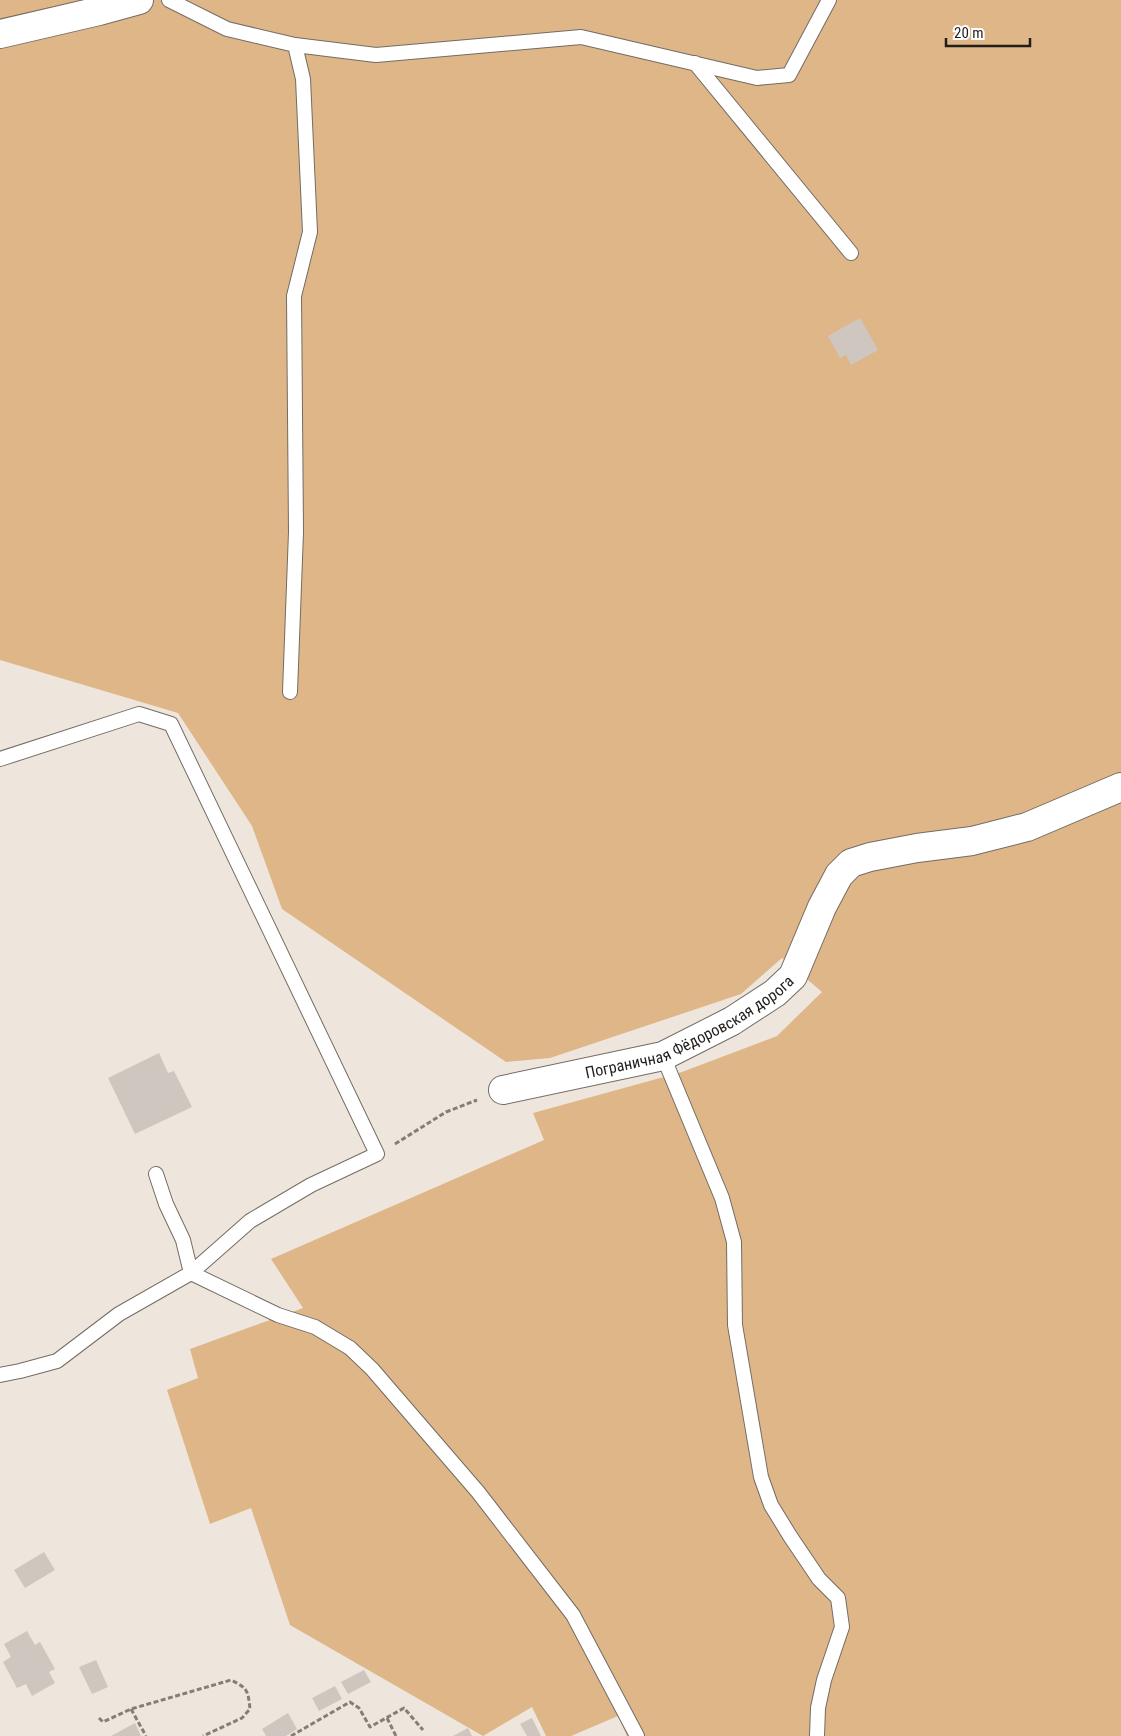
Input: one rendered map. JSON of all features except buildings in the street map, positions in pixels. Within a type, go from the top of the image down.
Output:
[{"type":"street","points":[[0,34],[139,0]]},
{"type":"street","name":"Пограничная Фёдоровская дорога","points":[[503,1090],[663,1056],[732,1021],[775,993],[793,976],[822,907],[839,875],[851,863],[870,857],[918,848],[972,841],[1026,827],[1121,787]]},
{"type":"lane","points":[[169,0],[227,29],[295,45],[376,55],[581,37],[757,78],[789,75],[829,0]]},
{"type":"lane","points":[[290,692],[296,532],[294,296],[310,232],[304,79],[295,45]]},
{"type":"lane","points":[[695,63],[851,253]]},
{"type":"lane","points":[[0,759],[139,714],[171,724],[377,1154],[310,1185],[250,1222],[191,1273],[119,1314],[57,1361],[20,1372],[0,1375]]},
{"type":"lane","points":[[663,1056],[722,1198],[734,1242],[735,1325],[760,1477],[771,1505],[790,1536],[819,1579],[838,1598],[842,1627],[824,1680],[818,1708],[817,1736]]},
{"type":"lane","points":[[156,1174],[166,1204],[183,1240],[191,1273]]},
{"type":"lane","points":[[191,1273],[278,1315],[315,1327],[350,1348],[372,1369],[478,1492],[573,1615],[638,1736]]},
{"type":"path","points":[[377,1154],[446,1112],[503,1090]]},
{"type":"path","points":[[99,1718],[103,1722],[131,1709],[231,1680],[244,1686],[250,1709],[242,1718],[204,1736]]},
{"type":"path","points":[[291,1736],[350,1702],[359,1708],[370,1728],[404,1708],[423,1730]]},
{"type":"path","points":[[131,1709],[146,1736]]},
{"type":"path","points":[[387,1718],[396,1736]]},
{"type":"shaded area","points":[[0,0],[1121,0],[1121,1736],[627,1736],[618,1716],[571,1736],[546,1736],[532,1707],[483,1736],[290,1625],[251,1508],[210,1524],[167,1390],[198,1378],[190,1349],[303,1308],[271,1259],[544,1140],[533,1113],[682,1072],[777,1036],[822,992],[782,958],[741,994],[550,1058],[506,1062],[282,909],[252,826],[178,713],[0,660]]}]
